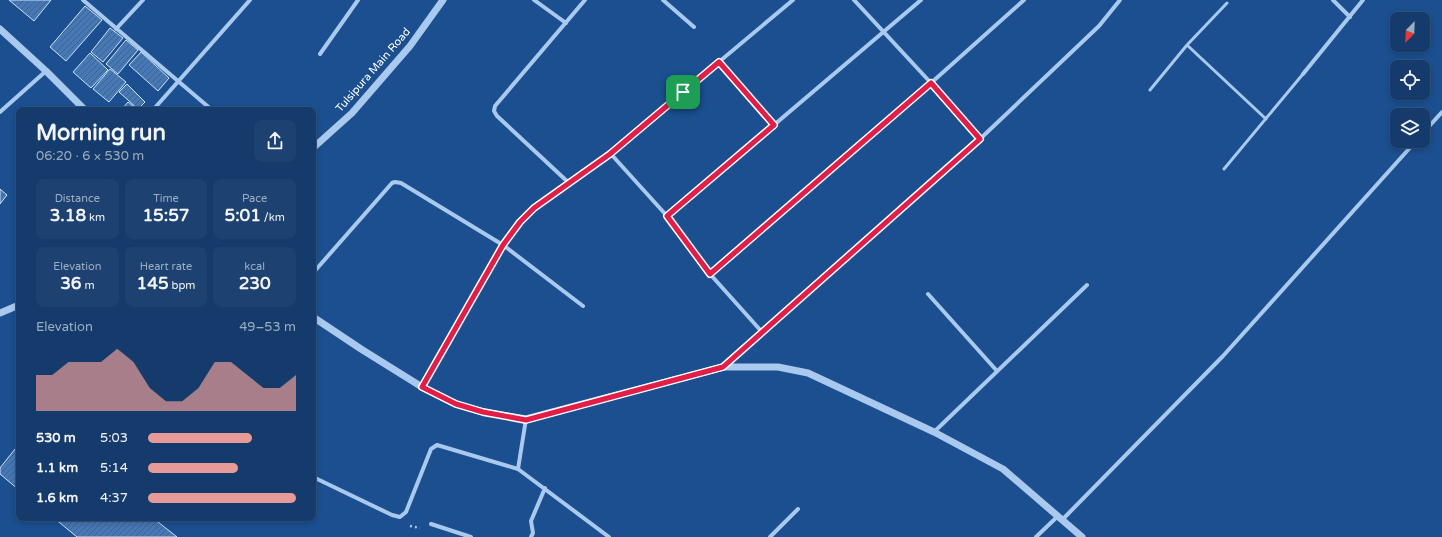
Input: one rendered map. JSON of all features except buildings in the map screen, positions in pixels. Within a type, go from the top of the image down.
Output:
[{"type":"street","points":[[83,0],[208,107]]},
{"type":"street","points":[[116,29],[143,0]]},
{"type":"street","points":[[156,107],[250,0]]},
{"type":"street","points":[[320,54],[358,0]]},
{"type":"street","name":"Tulsipura Main Road","points":[[316,145],[352,113],[410,46],[443,0]]},
{"type":"street","points":[[534,0],[566,22]]},
{"type":"street","points":[[569,183],[497,116],[494,111],[495,106],[585,0]]},
{"type":"street","points":[[663,0],[694,27]]},
{"type":"street","points":[[422,387],[503,245],[520,222],[534,208],[610,154],[793,0]]},
{"type":"street","points":[[854,0],[931,83],[980,139]]},
{"type":"street","points":[[667,216],[921,0]]},
{"type":"street","points":[[710,274],[931,83],[1024,0]]},
{"type":"street","points":[[723,367],[980,139],[1099,26],[1120,0]]},
{"type":"street","points":[[1333,0],[1350,17]]},
{"type":"street","points":[[1303,74],[1363,0]]},
{"type":"street","points":[[0,29],[82,107]]},
{"type":"street","points":[[719,62],[774,125]]},
{"type":"street","points":[[0,112],[46,72]]},
{"type":"street","points":[[1430,125],[1442,112]]},
{"type":"street","points":[[1036,537],[1060,518],[1223,356],[1410,148]]},
{"type":"street","points":[[610,154],[667,216],[710,274],[762,332]]},
{"type":"street","points":[[316,270],[392,183],[395,182],[401,183],[503,245],[583,306]]},
{"type":"street","points":[[934,432],[1087,285]]},
{"type":"street","points":[[928,294],[997,371]]},
{"type":"street","points":[[0,312],[16,306]]},
{"type":"street","points":[[316,319],[360,349],[422,387],[456,404],[483,412],[526,420],[723,367],[778,367],[808,373],[934,432],[1003,469],[1082,537]]},
{"type":"street","points":[[518,469],[526,420]]},
{"type":"street","points":[[316,478],[392,516],[400,516],[406,512],[431,449],[437,445],[518,469],[609,537]]},
{"type":"street","points":[[530,537],[533,533],[531,521],[545,488]]},
{"type":"street","points":[[770,537],[798,509]]},
{"type":"street","points":[[431,524],[471,537]]},
{"type":"lane","points":[[1150,90],[1187,45],[1227,3]]},
{"type":"lane","points":[[1187,45],[1266,119]]},
{"type":"lane","points":[[1224,169],[1303,74]]},
{"type":"path","points":[[400,516],[405,523],[418,528],[428,527],[431,524]]},
{"type":"route","points":[[719,62],[774,125],[667,216],[710,274],[931,83],[980,139],[723,367],[526,420],[483,412],[456,404],[422,387],[503,245],[520,222],[534,208],[610,154],[683,92],[719,62]]}]
